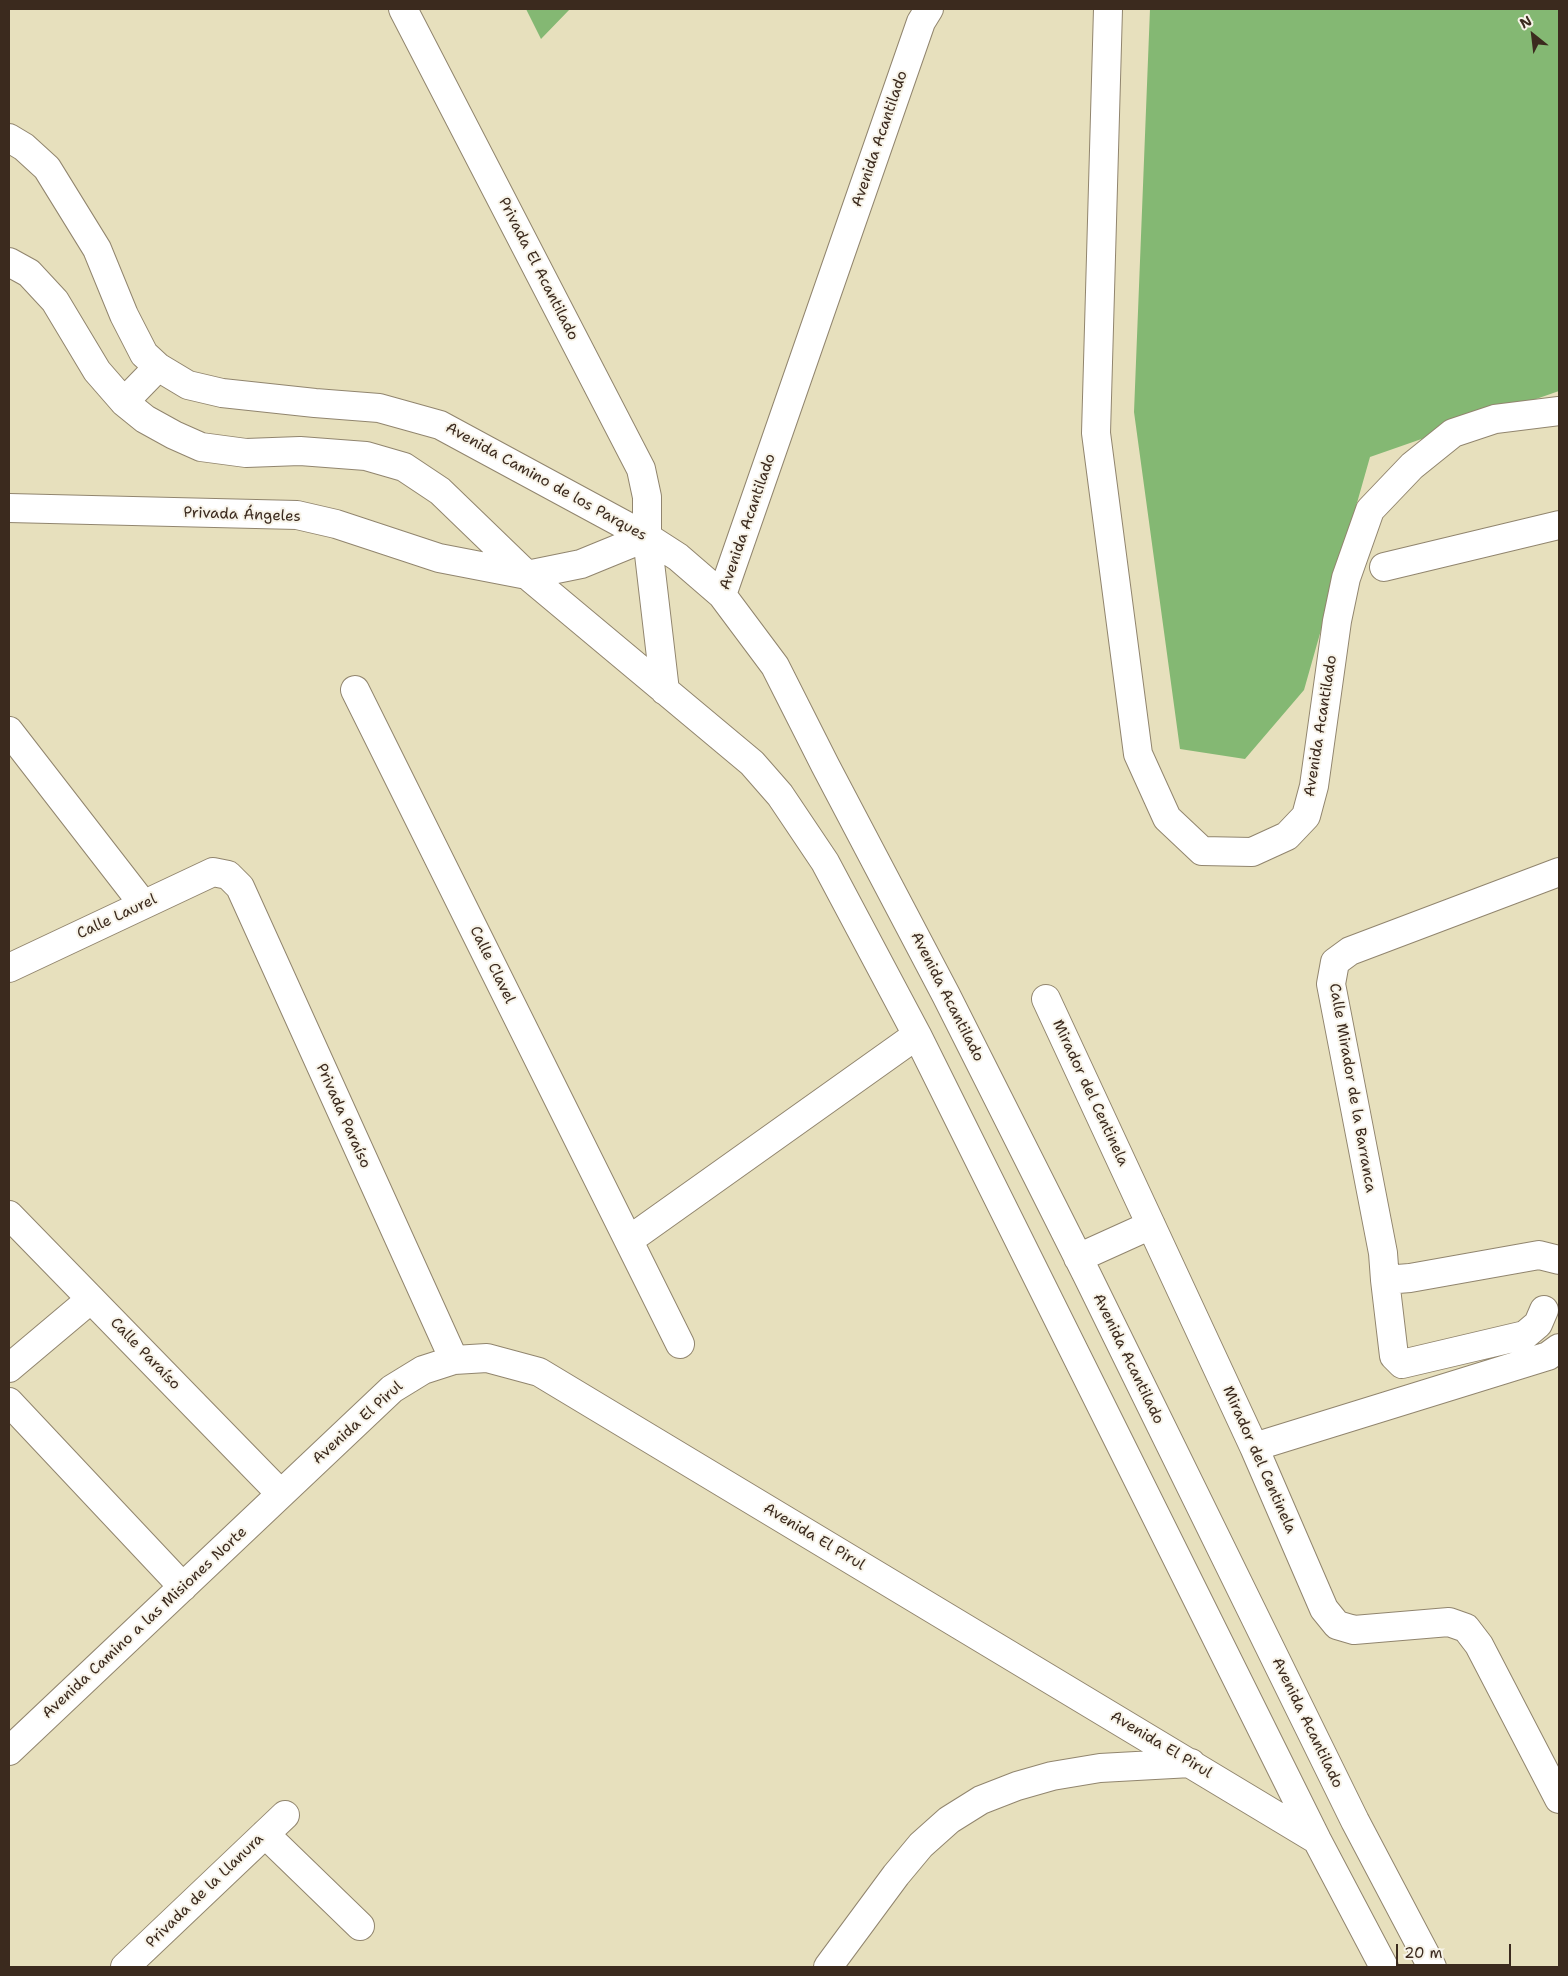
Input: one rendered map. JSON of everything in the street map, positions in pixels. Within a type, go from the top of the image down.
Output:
[{"type":"street","name":"Privada El Acantilado","points":[[403,9],[641,468],[647,497],[647,537],[665,691]]},
{"type":"street","name":"Avenida Acantilado","points":[[929,9],[918,31],[722,595],[775,666],[825,766],[946,995],[1079,1259],[1355,1821],[1432,1967]]},
{"type":"street","name":"Avenida Acantilado","points":[[1108,9],[1096,433],[1138,754],[1167,818],[1202,851],[1252,852],[1286,836],[1306,816],[1314,786],[1337,621],[1346,578],[1370,510],[1412,466],[1453,433],[1495,420],[1559,411]]},
{"type":"street","name":"Avenida Camino de los Parques","points":[[9,138],[24,147],[46,168],[96,248],[124,315],[144,354],[158,367],[188,385],[222,393],[315,404],[379,408],[440,425],[647,537],[678,557],[722,595]]},
{"type":"street","points":[[9,262],[30,273],[55,301],[97,371],[124,402],[146,419],[174,435],[201,447],[246,452],[300,451],[366,456],[404,467],[440,491],[527,575],[752,763],[780,795],[824,862],[918,1034],[1317,1840],[1384,1967]]},
{"type":"street","points":[[124,402],[158,367]]},
{"type":"street","name":"Privada Ángeles","points":[[9,508],[297,515],[336,524],[439,558],[527,575]]},
{"type":"street","points":[[1384,567],[1559,525]]},
{"type":"street","points":[[527,575],[581,564],[647,537]]},
{"type":"street","name":"Calle Clavel","points":[[355,690],[680,1344]]},
{"type":"street","points":[[9,731],[144,904]]},
{"type":"street","name":"Calle Laurel","points":[[9,968],[213,872],[228,875]]},
{"type":"street","name":"Calle Mirador de la Barranca","points":[[1544,1310],[1538,1324],[1525,1335],[1402,1364],[1394,1356],[1383,1254],[1331,984],[1335,962],[1350,950],[1559,872]]},
{"type":"street","name":"Privada Paraíso","points":[[228,875],[240,887],[454,1360]]},
{"type":"street","name":"Mirador del Centinela","points":[[1046,999],[1254,1447],[1324,1609],[1337,1625],[1354,1630],[1448,1622],[1466,1628],[1479,1645],[1559,1799]]},
{"type":"street","points":[[629,1240],[918,1034]]},
{"type":"street","name":"Calle Paraíso","points":[[9,1215],[281,1494]]},
{"type":"street","points":[[1079,1259],[1152,1227]]},
{"type":"street","points":[[1385,1280],[1410,1278],[1539,1255],[1559,1260]]},
{"type":"street","points":[[9,1368],[91,1299]]},
{"type":"street","points":[[1254,1447],[1548,1356],[1559,1348]]},
{"type":"street","name":"Avenida El Pirul","points":[[281,1494],[392,1389],[423,1370],[454,1360],[487,1358],[540,1372],[1317,1840]]},
{"type":"street","points":[[9,1402],[183,1587]]},
{"type":"street","name":"Avenida Camino a las Misiones Norte","points":[[9,1752],[281,1494]]},
{"type":"street","points":[[828,1967],[896,1874],[922,1845],[949,1820],[981,1800],[1017,1786],[1052,1776],[1100,1768],[1191,1763]]},
{"type":"street","name":"Privada de la Llanura","points":[[125,1967],[285,1815]]},
{"type":"street","points":[[1317,1840],[1355,1821]]},
{"type":"street","points":[[265,1834],[360,1926]]},
{"type":"green space","points":[[526,9],[570,9],[541,39]]},
{"type":"green space","points":[[1150,9],[1559,9],[1559,391],[1370,457],[1304,690],[1245,759],[1180,749],[1134,412]]}]
